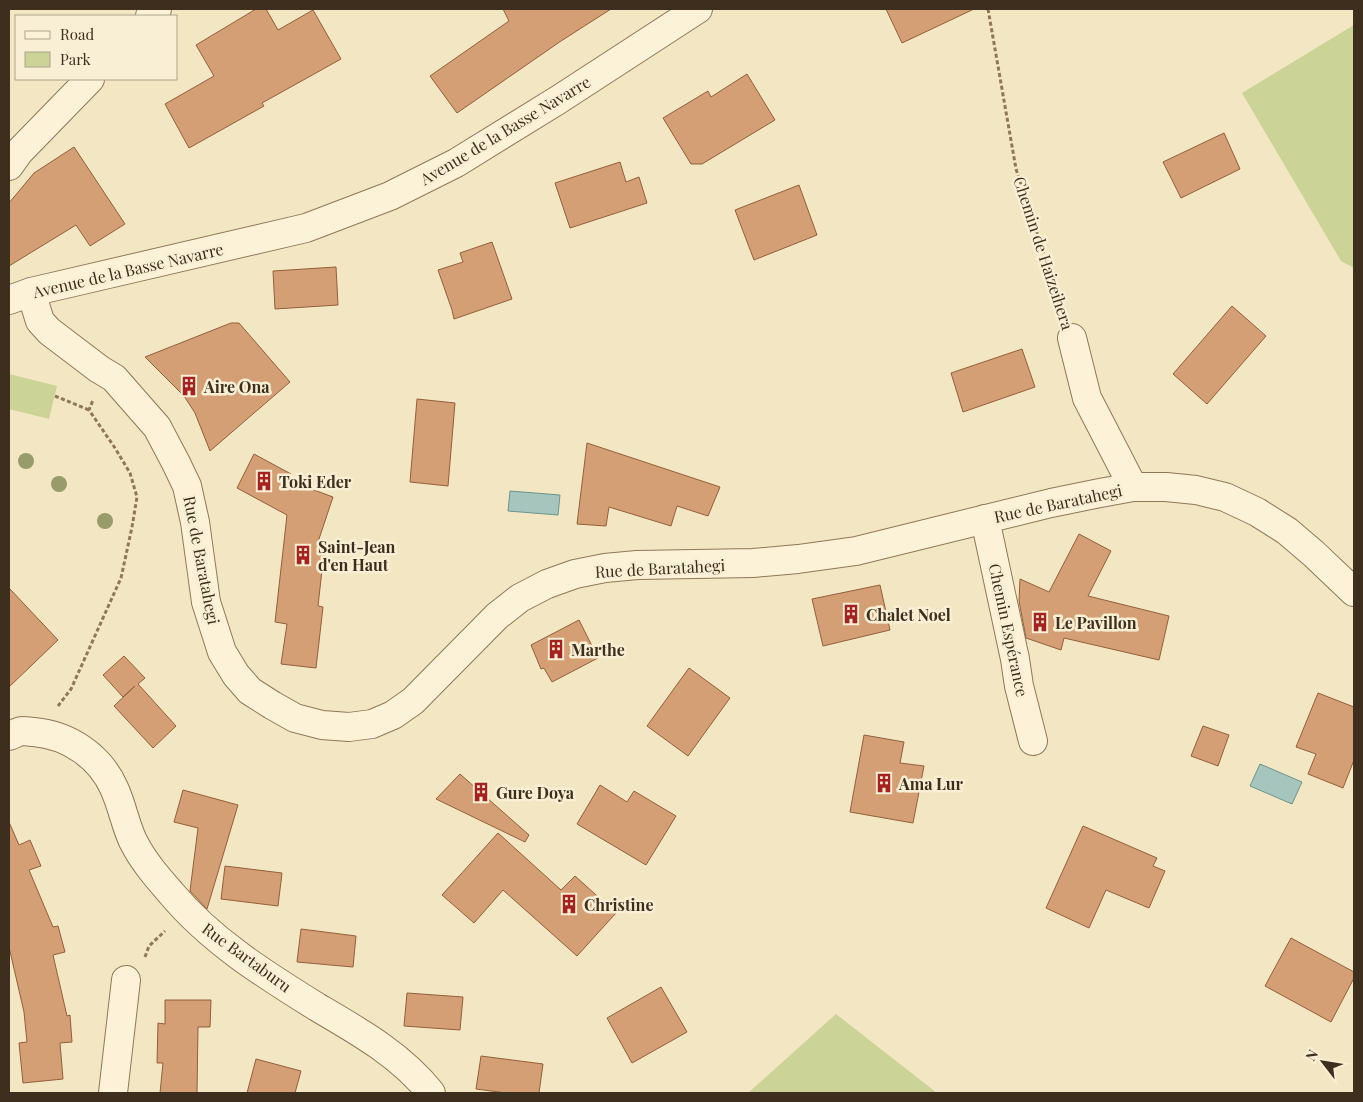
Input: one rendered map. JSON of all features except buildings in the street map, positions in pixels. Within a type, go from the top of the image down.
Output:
[{"type":"street","name":"Avenue de la Basse Navarre","points":[[20,296],[306,228],[390,196],[456,163],[698,9]]},
{"type":"street","points":[[9,166],[19,152],[89,80]]},
{"type":"street","name":"Rue de Baratahegi","points":[[20,296],[49,331],[114,378],[157,427],[187,486],[206,602],[222,652],[236,675],[250,691],[294,718],[322,725],[349,727],[372,724],[393,715],[413,701],[497,616],[520,598],[547,584],[575,574],[604,568],[637,565],[753,564],[856,551],[985,519],[1133,487],[1166,487],[1196,490],[1226,497],[1257,512],[1287,531],[1354,592]]},
{"type":"street","name":"Chemin de Haizeihera","points":[[1072,338],[1087,398],[1133,487]]},
{"type":"street","name":"Chemin Espérance","points":[[985,519],[1019,686],[1033,741]]},
{"type":"street","name":"Rue Bartaburu","points":[[9,736],[22,731],[46,733],[66,740],[85,751],[102,768],[114,786],[133,841],[150,868],[186,911],[226,947],[287,988],[364,1035],[390,1054],[419,1078],[431,1093]]},
{"type":"street","points":[[113,1093],[126,980]]},
{"type":"path","name":"Chemin de Haizeihera","points":[[988,9],[1016,169],[1072,338]]},
{"type":"path","points":[[88,410],[96,395]]},
{"type":"path","points":[[46,733],[51,716],[71,689],[121,578],[137,497],[130,473],[88,410],[55,396]]},
{"type":"path","points":[[126,980],[140,969],[150,946],[186,911]]},
{"type":"green space","points":[[1354,25],[1354,268],[1341,261],[1242,93]]},
{"type":"green space","points":[[9,374],[57,386],[49,419],[9,409]]},
{"type":"green space","points":[[836,1014],[937,1093],[748,1093]]},
{"type":"water","points":[[510,491],[560,495],[558,515],[508,511]]},
{"type":"water","points":[[1260,764],[1302,782],[1292,804],[1250,786]]},
{"type":"place","name":"Aire Ona","points":[[189,386]]},
{"type":"place","name":"Toki Eder","points":[[264,481]]},
{"type":"place","name":"Saint-Jean d'en Haut","points":[[303,555]]},
{"type":"place","name":"Chalet Noel","points":[[851,614]]},
{"type":"place","name":"Le Pavillon","points":[[1040,622]]},
{"type":"place","name":"Marthe","points":[[556,649]]},
{"type":"place","name":"Ama Lur","points":[[884,783]]},
{"type":"place","name":"Gure Doya","points":[[481,792]]},
{"type":"place","name":"Christine","points":[[569,904]]}]
